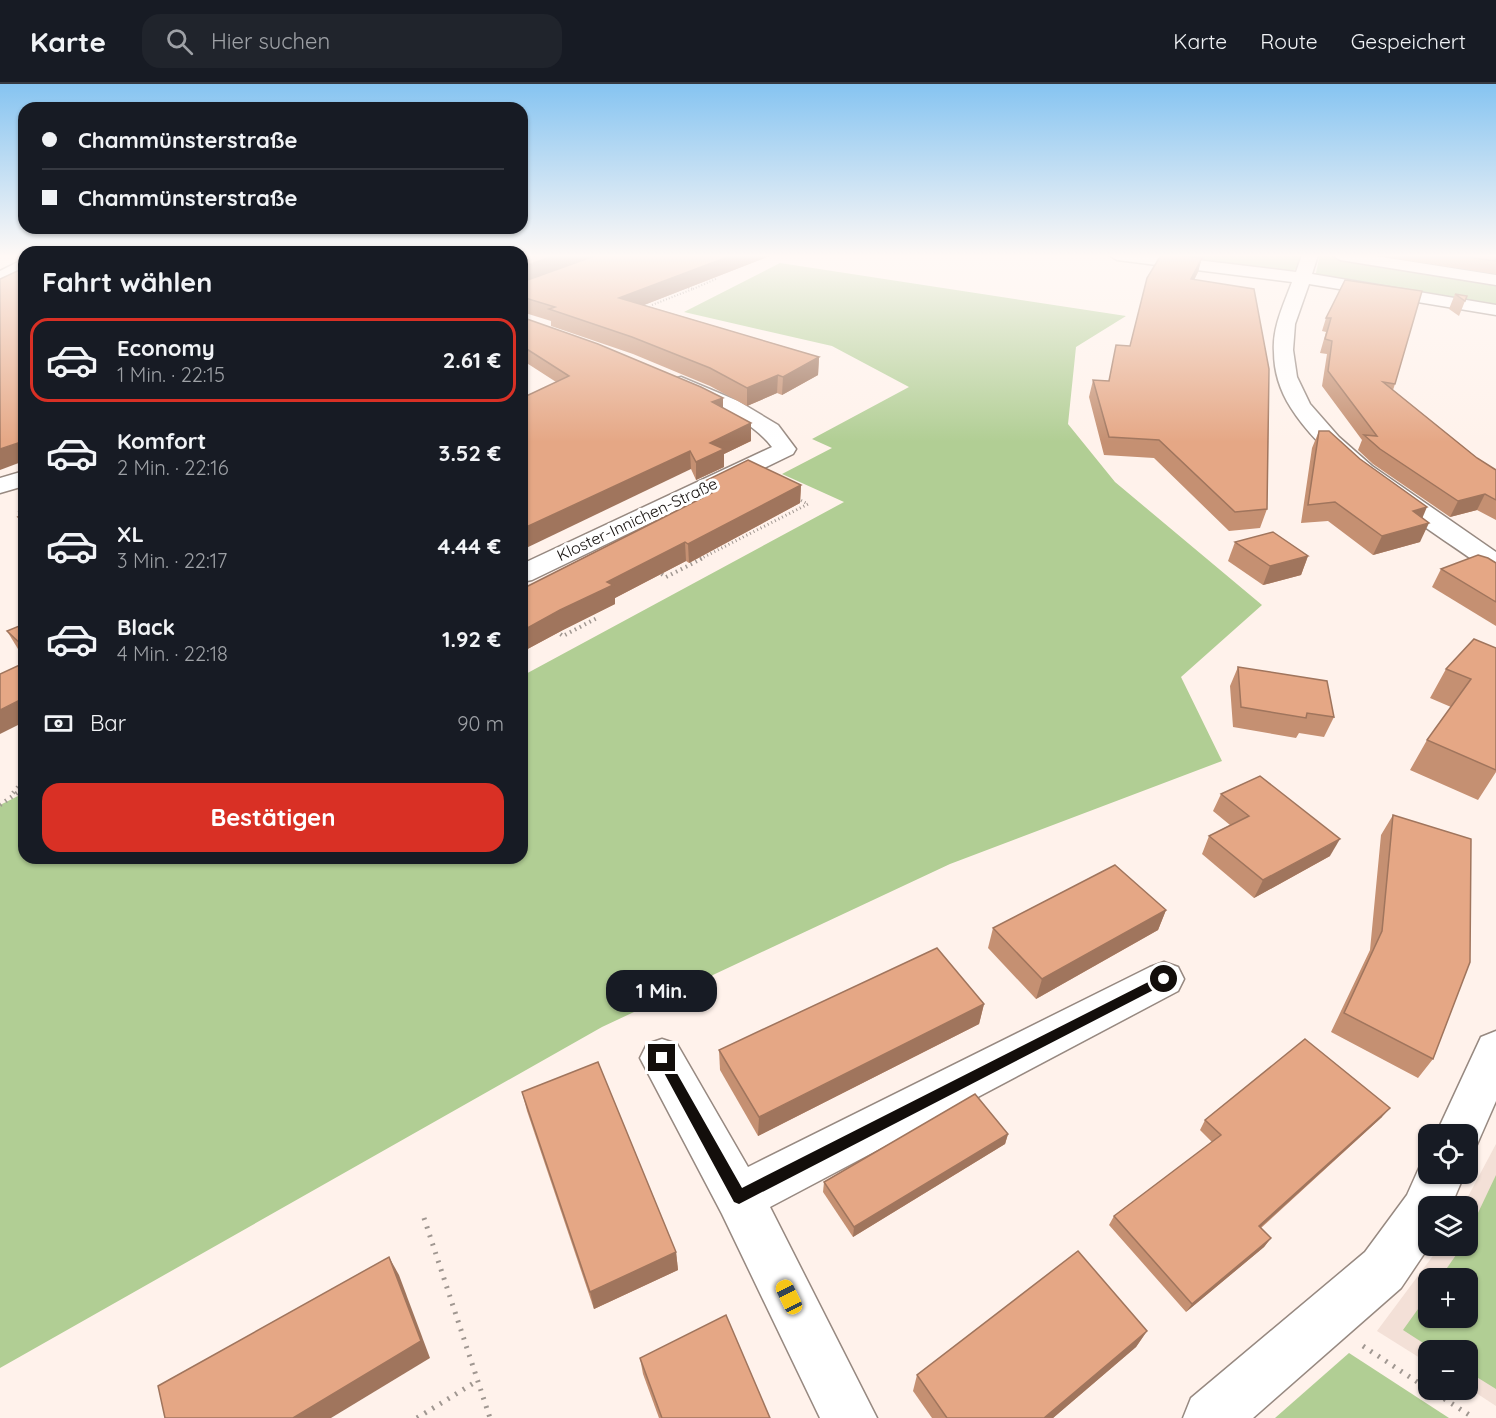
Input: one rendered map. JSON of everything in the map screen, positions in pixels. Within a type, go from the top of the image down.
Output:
[{"type":"street","points":[[1289,317],[1283,350],[1287,377],[1300,406],[1332,442],[1364,471],[1496,564]]},
{"type":"street","name":"Kloster-Innichen-Straße","points":[[528,571],[785,449],[770,430],[711,397],[663,376]]},
{"type":"street","points":[[0,486],[18,480]]},
{"type":"street","points":[[739,1197],[1164,979]]},
{"type":"street","points":[[1463,1124],[1496,1050]]},
{"type":"street","points":[[662,1058],[739,1197],[849,1418]]},
{"type":"street","points":[[1211,1418],[1383,1270],[1424,1212],[1436,1184]]},
{"type":"path","points":[[656,571],[666,577],[808,504],[798,499]]},
{"type":"path","points":[[744,526],[754,532]]},
{"type":"path","points":[[715,541],[726,546]]},
{"type":"path","points":[[548,626],[563,636],[597,618]]},
{"type":"path","points":[[0,805],[18,787]]},
{"type":"path","points":[[10,796],[18,792]]},
{"type":"path","points":[[424,1218],[490,1418]]},
{"type":"path","points":[[1324,1321],[1418,1382]]},
{"type":"path","points":[[417,1418],[477,1381]]},
{"type":"path","points":[[1445,1400],[1474,1418]]},
{"type":"shaded area","points":[[1496,1144],[1496,1406],[1478,1394],[1478,1340],[1418,1340],[1418,1357],[1377,1331],[1418,1276],[1418,1328],[1478,1328],[1478,1268],[1424,1268],[1433,1256],[1478,1256],[1478,1196],[1468,1196],[1475,1184],[1478,1184],[1478,1178]]},
{"type":"green space","points":[[707,317],[1124,317],[1076,347],[1068,424],[1115,482],[1262,605],[1181,677],[1222,761],[950,864],[602,1027],[0,1368],[0,805],[18,796],[18,864],[528,864],[528,673],[844,502],[782,474],[832,448],[812,439],[909,387],[832,346]]},
{"type":"green space","points":[[1496,1175],[1496,1389],[1478,1378],[1478,1340],[1418,1340],[1403,1330],[1418,1309],[1418,1328],[1478,1328],[1478,1268],[1447,1268],[1455,1256],[1478,1256],[1478,1213]]},
{"type":"green space","points":[[1349,1353],[1418,1400],[1449,1418],[1275,1418]]},
{"type":"building","points":[[0,317],[18,317],[18,443],[0,449]]},
{"type":"building","points":[[573,317],[684,317],[819,357],[783,377],[778,375],[747,388],[710,368],[632,337]]},
{"type":"building","points":[[1137,317],[1259,317],[1269,369],[1267,509],[1235,512],[1159,440],[1109,437],[1093,380],[1109,381],[1116,345],[1130,346]]},
{"type":"building","points":[[1414,317],[1395,384],[1383,382],[1477,458],[1496,470],[1496,500],[1485,494],[1458,501],[1380,449],[1364,435],[1377,436],[1328,371],[1332,341],[1325,339],[1331,318],[1326,318]]},
{"type":"building","points":[[528,319],[598,344],[701,387],[723,398],[712,402],[751,423],[710,443],[724,449],[696,462],[690,451],[528,526],[528,395],[569,376],[528,350]]},
{"type":"building","points":[[1319,431],[1329,431],[1360,459],[1427,507],[1413,511],[1429,523],[1382,536],[1335,502],[1308,505]]},
{"type":"building","points":[[748,460],[801,485],[688,544],[685,542],[607,582],[613,585],[528,628],[528,586],[712,493],[705,481]]},
{"type":"building","points":[[1273,532],[1308,556],[1270,566],[1235,542]]},
{"type":"building","points":[[1478,555],[1496,563],[1496,602],[1441,569]]},
{"type":"building","points":[[18,626],[18,641],[7,631]]},
{"type":"building","points":[[1474,639],[1496,648],[1496,770],[1427,740],[1471,679],[1446,669]]},
{"type":"building","points":[[18,666],[18,701],[0,710],[0,674]]},
{"type":"building","points":[[1238,667],[1327,681],[1334,717],[1307,713],[1306,718],[1241,707]]},
{"type":"building","points":[[1260,776],[1340,839],[1263,880],[1209,836],[1249,816],[1221,794]]},
{"type":"building","points":[[1393,815],[1471,839],[1470,962],[1433,1059],[1344,1013],[1382,931]]},
{"type":"building","points":[[1115,865],[1166,910],[1042,979],[993,928]]},
{"type":"building","points":[[937,948],[984,1004],[759,1117],[719,1050]]},
{"type":"building","points":[[1305,1039],[1390,1108],[1259,1226],[1271,1238],[1192,1304],[1114,1216],[1221,1135],[1205,1120]]},
{"type":"building","points":[[598,1062],[676,1252],[590,1292],[522,1092]]},
{"type":"building","points":[[975,1094],[1008,1134],[854,1227],[824,1182]]},
{"type":"building","points":[[1078,1251],[1147,1331],[1044,1418],[947,1418],[917,1375]]},
{"type":"building","points":[[389,1257],[421,1341],[293,1418],[165,1418],[158,1386]]},
{"type":"building","points":[[726,1315],[770,1418],[662,1418],[640,1358]]},
{"type":"route","points":[[662,1058],[739,1197],[1164,979]]}]
